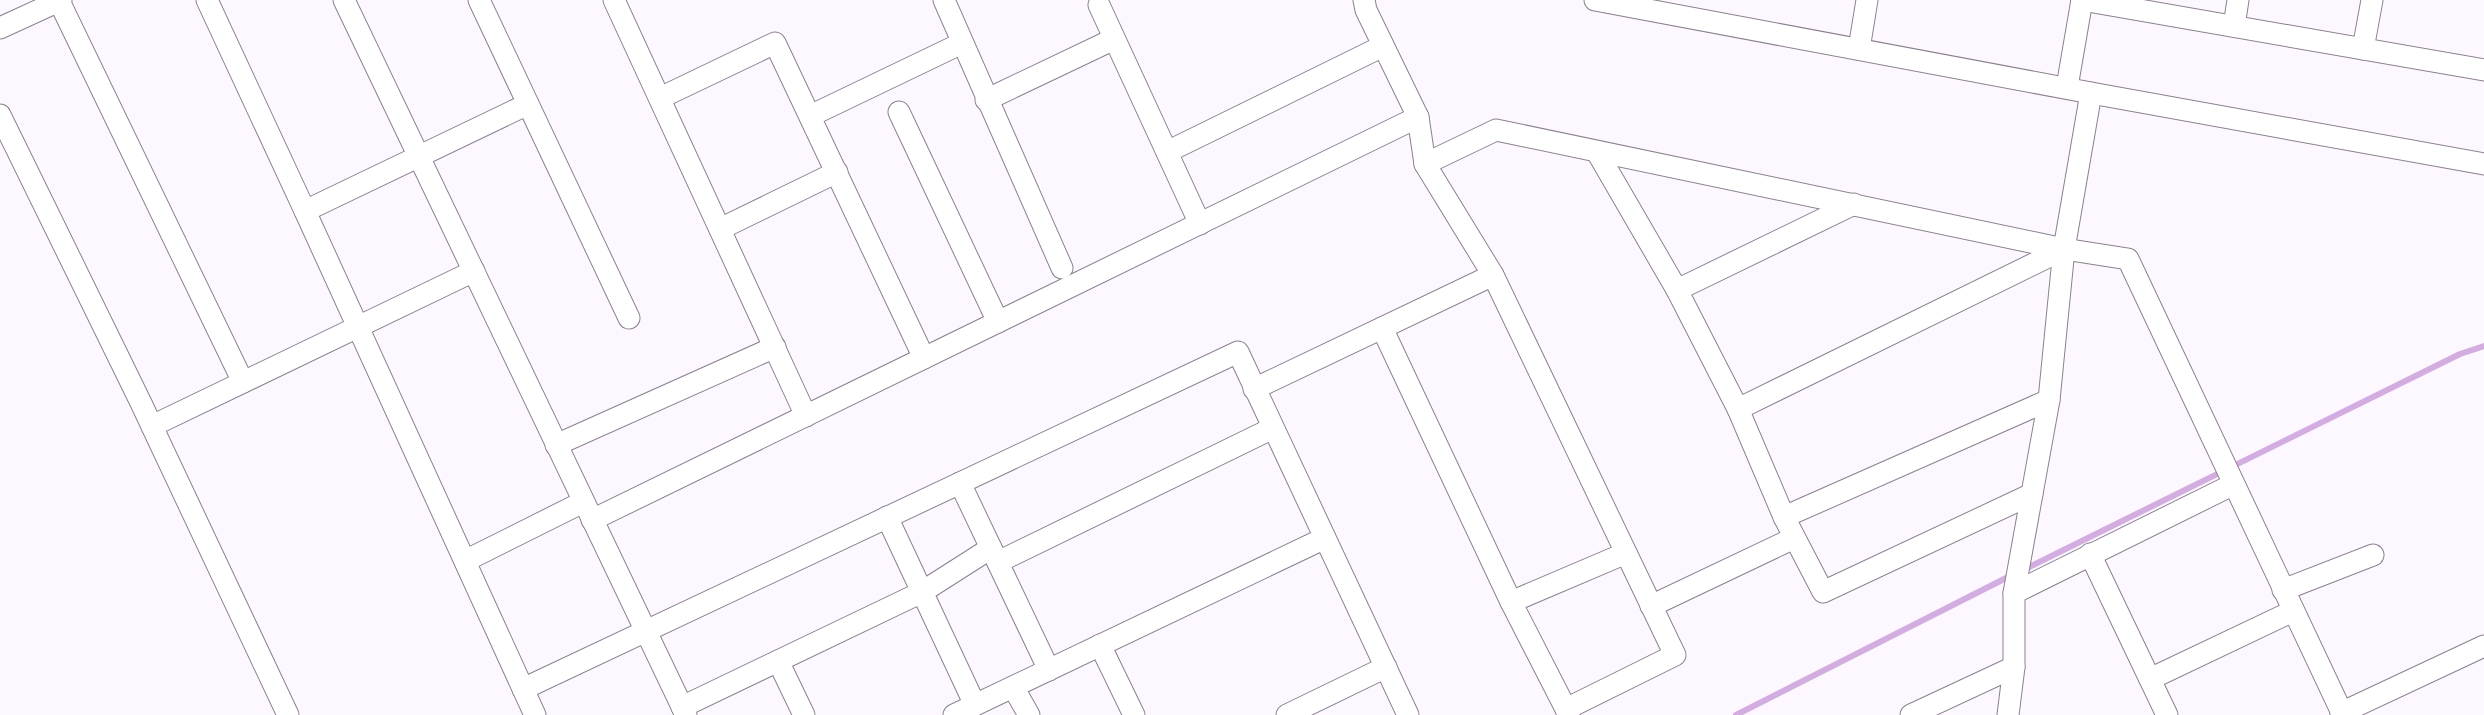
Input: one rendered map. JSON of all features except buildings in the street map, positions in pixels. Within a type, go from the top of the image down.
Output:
[{"type":"street","points":[[207,0],[359,326],[536,715]]},
{"type":"street","points":[[344,0],[684,711],[778,661],[994,555],[1273,428]]},
{"type":"street","points":[[480,0],[629,318]]},
{"type":"street","points":[[614,0],[806,416]]},
{"type":"street","points":[[944,0],[986,100],[1062,268]]},
{"type":"street","points":[[1364,0],[1366,10],[1418,117],[1425,164],[1493,275],[1675,655],[1567,712],[1511,602],[1382,328]]},
{"type":"street","points":[[1595,0],[2484,164]]},
{"type":"street","points":[[1859,49],[1866,0]]},
{"type":"street","points":[[2067,87],[2082,0],[2158,7],[2234,26],[2484,70]]},
{"type":"street","points":[[2234,26],[2238,0]]},
{"type":"street","points":[[2363,49],[2372,0]]},
{"type":"street","points":[[0,28],[60,1],[243,382]]},
{"type":"street","points":[[1099,5],[1200,224]]},
{"type":"street","points":[[986,100],[1114,39]]},
{"type":"street","points":[[660,98],[775,43],[924,358]]},
{"type":"street","points":[[810,116],[962,43]]},
{"type":"street","points":[[1167,152],[1383,46]]},
{"type":"street","points":[[2008,715],[2014,667],[2014,593],[2049,400],[2064,249],[2091,93]]},
{"type":"street","points":[[306,211],[528,104]]},
{"type":"street","points":[[899,112],[998,322]]},
{"type":"street","points":[[0,115],[152,426],[288,715]]},
{"type":"street","points":[[465,561],[587,511],[806,416],[1418,117]]},
{"type":"street","points":[[1425,164],[1496,130],[2064,249],[2128,259],[2342,714],[2484,646]]},
{"type":"street","points":[[1597,152],[1677,290],[1738,409],[1784,517],[1823,592],[2032,494]]},
{"type":"street","points":[[720,229],[837,172]]},
{"type":"street","points":[[1677,290],[1854,204]]},
{"type":"street","points":[[1738,409],[2064,249]]},
{"type":"street","points":[[152,426],[474,272]]},
{"type":"street","points":[[1254,388],[1493,275]]},
{"type":"street","points":[[556,445],[774,347]]},
{"type":"street","points":[[523,689],[1238,352],[1408,715]]},
{"type":"street","points":[[1784,517],[2049,400]]},
{"type":"street","points":[[960,483],[1049,670]]},
{"type":"street","points":[[2014,593],[2232,483]]},
{"type":"street","points":[[887,518],[975,705]]},
{"type":"street","points":[[954,715],[1324,538]]},
{"type":"street","points":[[1651,606],[1794,538]]},
{"type":"street","points":[[1511,602],[1626,553]]},
{"type":"street","points":[[2090,554],[2167,715]]},
{"type":"street","points":[[2283,590],[2373,555]]},
{"type":"street","points":[[2150,679],[2294,611]]},
{"type":"street","points":[[1100,645],[1134,715]]},
{"type":"street","points":[[778,661],[804,715]]},
{"type":"street","points":[[1286,715],[1386,667]]},
{"type":"street","points":[[1911,715],[2014,667]]},
{"type":"street","points":[[1013,687],[1029,715]]},
{"type":"waterway","points":[[2023,570],[2460,354],[2484,346]]},
{"type":"waterway","points":[[1736,715],[2012,575]]}]
